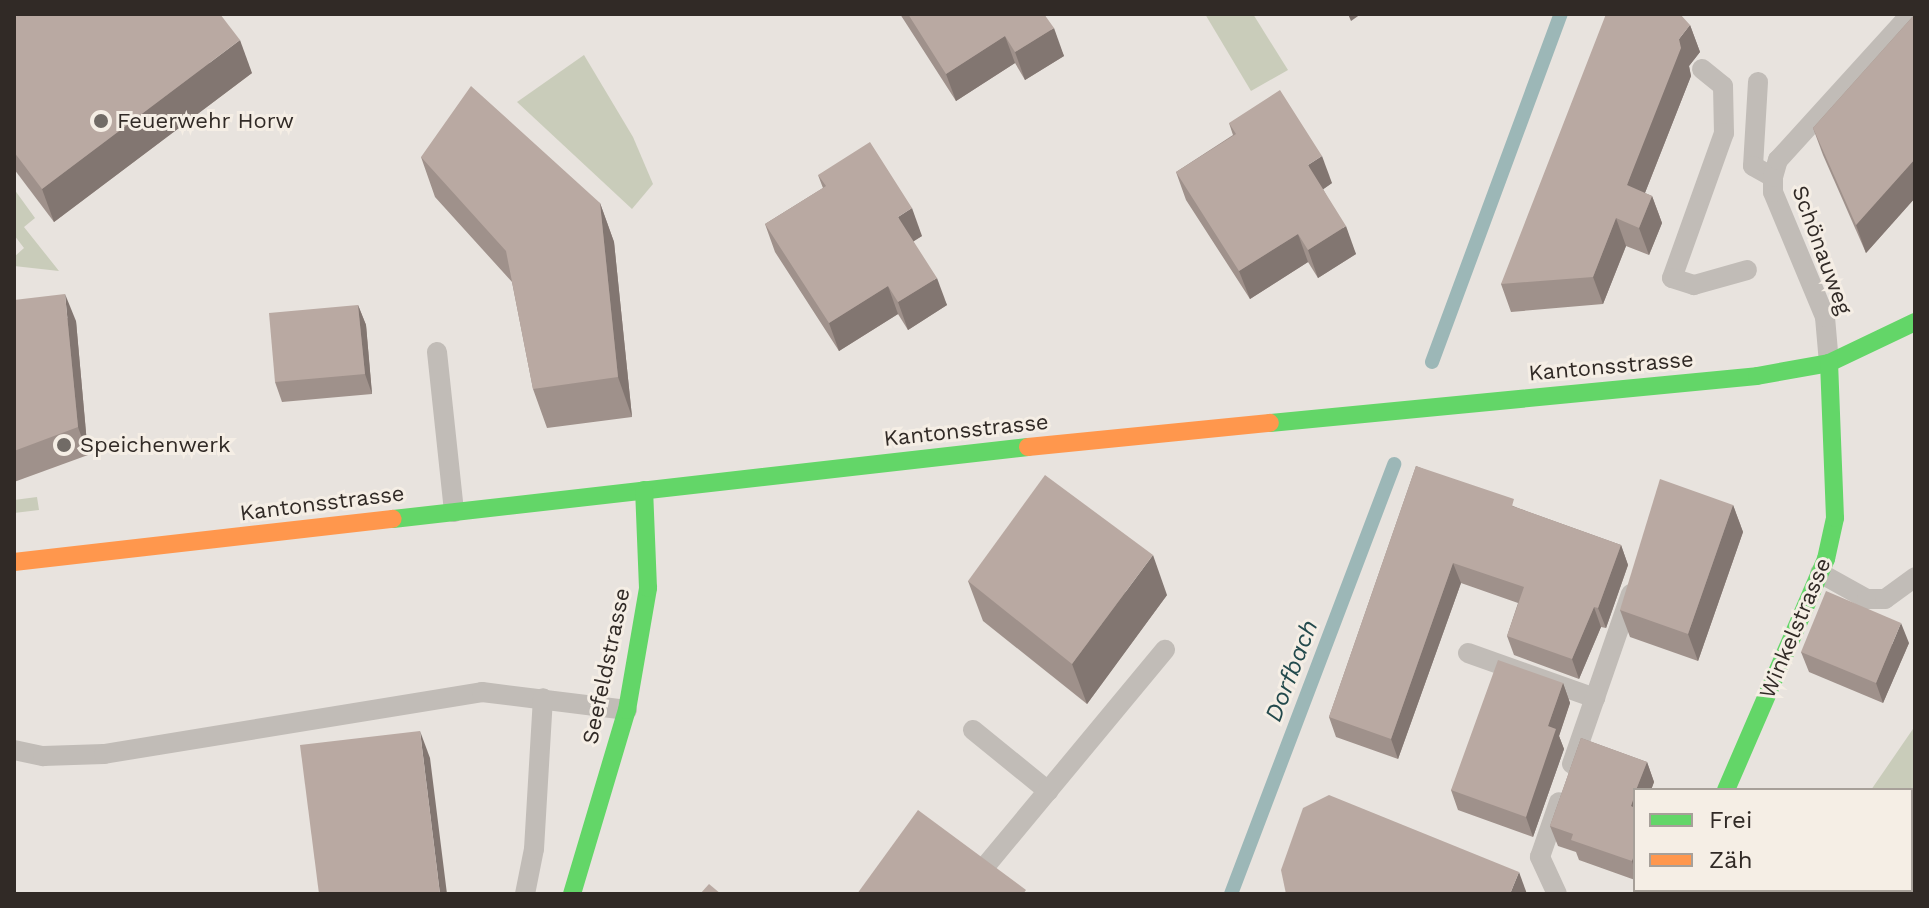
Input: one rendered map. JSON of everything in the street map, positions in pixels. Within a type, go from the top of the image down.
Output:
[{"type":"main road","name":"Kantonsstrasse","points":[[14,562],[1080,441],[1757,376],[1829,363],[1915,322]]},
{"type":"main road","name":"Winkelstrasse","points":[[1727,788],[1820,573],[1835,518],[1829,363]]},
{"type":"main road","name":"Seefeldstrasse","points":[[572,894],[627,710],[648,588],[644,490]]},
{"type":"lane","name":"Schönauweg","points":[[1829,363],[1825,317],[1773,192],[1773,177],[1778,160],[1911,14]]},
{"type":"lane","points":[[1702,69],[1723,86],[1726,110],[1716,167],[1672,278],[1694,285],[1747,270]]},
{"type":"lane","points":[[1753,166],[1758,82]]},
{"type":"lane","points":[[1716,167],[1753,166],[1773,177]]},
{"type":"lane","points":[[437,352],[454,512]]},
{"type":"lane","points":[[1820,573],[1867,599],[1885,599],[1915,577]]},
{"type":"lane","points":[[1557,894],[1540,857],[1637,579]]},
{"type":"lane","points":[[983,869],[1165,650]]},
{"type":"lane","points":[[1468,653],[1595,698]]},
{"type":"lane","points":[[14,750],[43,756],[104,754],[482,692],[627,710]]},
{"type":"lane","points":[[525,894],[534,849],[543,698]]},
{"type":"lane","points":[[973,730],[1048,791]]},
{"type":"green space","points":[[1205,14],[1253,14],[1288,70],[1251,91]]},
{"type":"green space","points":[[584,55],[633,137],[653,184],[632,209],[517,102]]},
{"type":"green space","points":[[14,189],[35,218],[24,227],[59,271],[14,266],[14,257],[24,248],[14,235]]},
{"type":"green space","points":[[37,497],[39,510],[14,513],[14,500]]},
{"type":"green space","points":[[1915,726],[1915,894],[1815,894],[1913,892],[1913,788],[1872,788]]},
{"type":"building","name":"Feuerwehr Horw","points":[[19,14],[220,14],[240,40],[42,189],[14,152],[14,18]]},
{"type":"building","points":[[908,14],[1044,14],[1054,28],[1015,52],[1005,36],[946,74]]},
{"type":"building","points":[[1606,14],[1680,14],[1690,25],[1679,39],[1681,48],[1627,185],[1652,196],[1639,228],[1616,218],[1593,277],[1501,284]]},
{"type":"building","points":[[1915,14],[1915,159],[1856,225],[1813,128]]},
{"type":"building","points":[[471,86],[600,203],[618,377],[533,389],[506,251],[421,157]]},
{"type":"building","points":[[1280,90],[1322,156],[1308,165],[1346,226],[1308,250],[1298,234],[1239,271],[1176,172],[1236,134],[1229,123]]},
{"type":"building","points":[[870,142],[912,208],[898,217],[937,278],[898,302],[888,286],[829,323],[765,224],[826,186],[818,175]]},
{"type":"building","points":[[65,294],[78,427],[14,451],[14,300]]},
{"type":"building","points":[[358,305],[365,374],[275,382],[269,313]]},
{"type":"building","points":[[1416,466],[1514,499],[1512,506],[1621,545],[1598,608],[1594,607],[1572,659],[1507,636],[1524,587],[1453,563],[1391,739],[1329,717]]},
{"type":"building","points":[[1045,475],[1153,555],[1072,664],[968,581]]},
{"type":"building","points":[[1660,479],[1733,505],[1688,634],[1620,610]]},
{"type":"building","points":[[1826,591],[1901,623],[1876,683],[1801,652]]},
{"type":"building","points":[[1498,660],[1563,683],[1548,726],[1556,729],[1526,817],[1451,790]]},
{"type":"building","points":[[420,731],[440,894],[319,894],[300,745]]},
{"type":"building","points":[[1581,738],[1647,762],[1637,788],[1633,788],[1632,861],[1571,840],[1573,834],[1550,826]]},
{"type":"building","points":[[1329,795],[1519,872],[1510,894],[1286,894],[1281,870],[1303,808]]},
{"type":"building","points":[[918,810],[1026,890],[1023,894],[857,894]]},
{"type":"building","points":[[709,884],[721,894],[700,894]]},
{"type":"waterway","name":"Dorfbach","points":[[1432,362],[1561,14]]},
{"type":"waterway","name":"Dorfbach","points":[[1231,894],[1394,464]]},
{"type":"traffic: fast","points":[[1270,423],[1757,376],[1829,363],[1915,322]]},
{"type":"traffic: fast","points":[[1727,788],[1826,559],[1835,518],[1829,363]]},
{"type":"traffic: fast","points":[[393,519],[1028,447]]},
{"type":"traffic: fast","points":[[572,894],[627,710],[648,588],[644,490]]},
{"type":"traffic: slow","points":[[1028,447],[1270,423]]},
{"type":"traffic: slow","points":[[14,562],[393,519]]},
{"type":"place","name":"Feuerwehr Horw","points":[[101,121]]},
{"type":"place","name":"Speichenwerk","points":[[64,445]]}]
